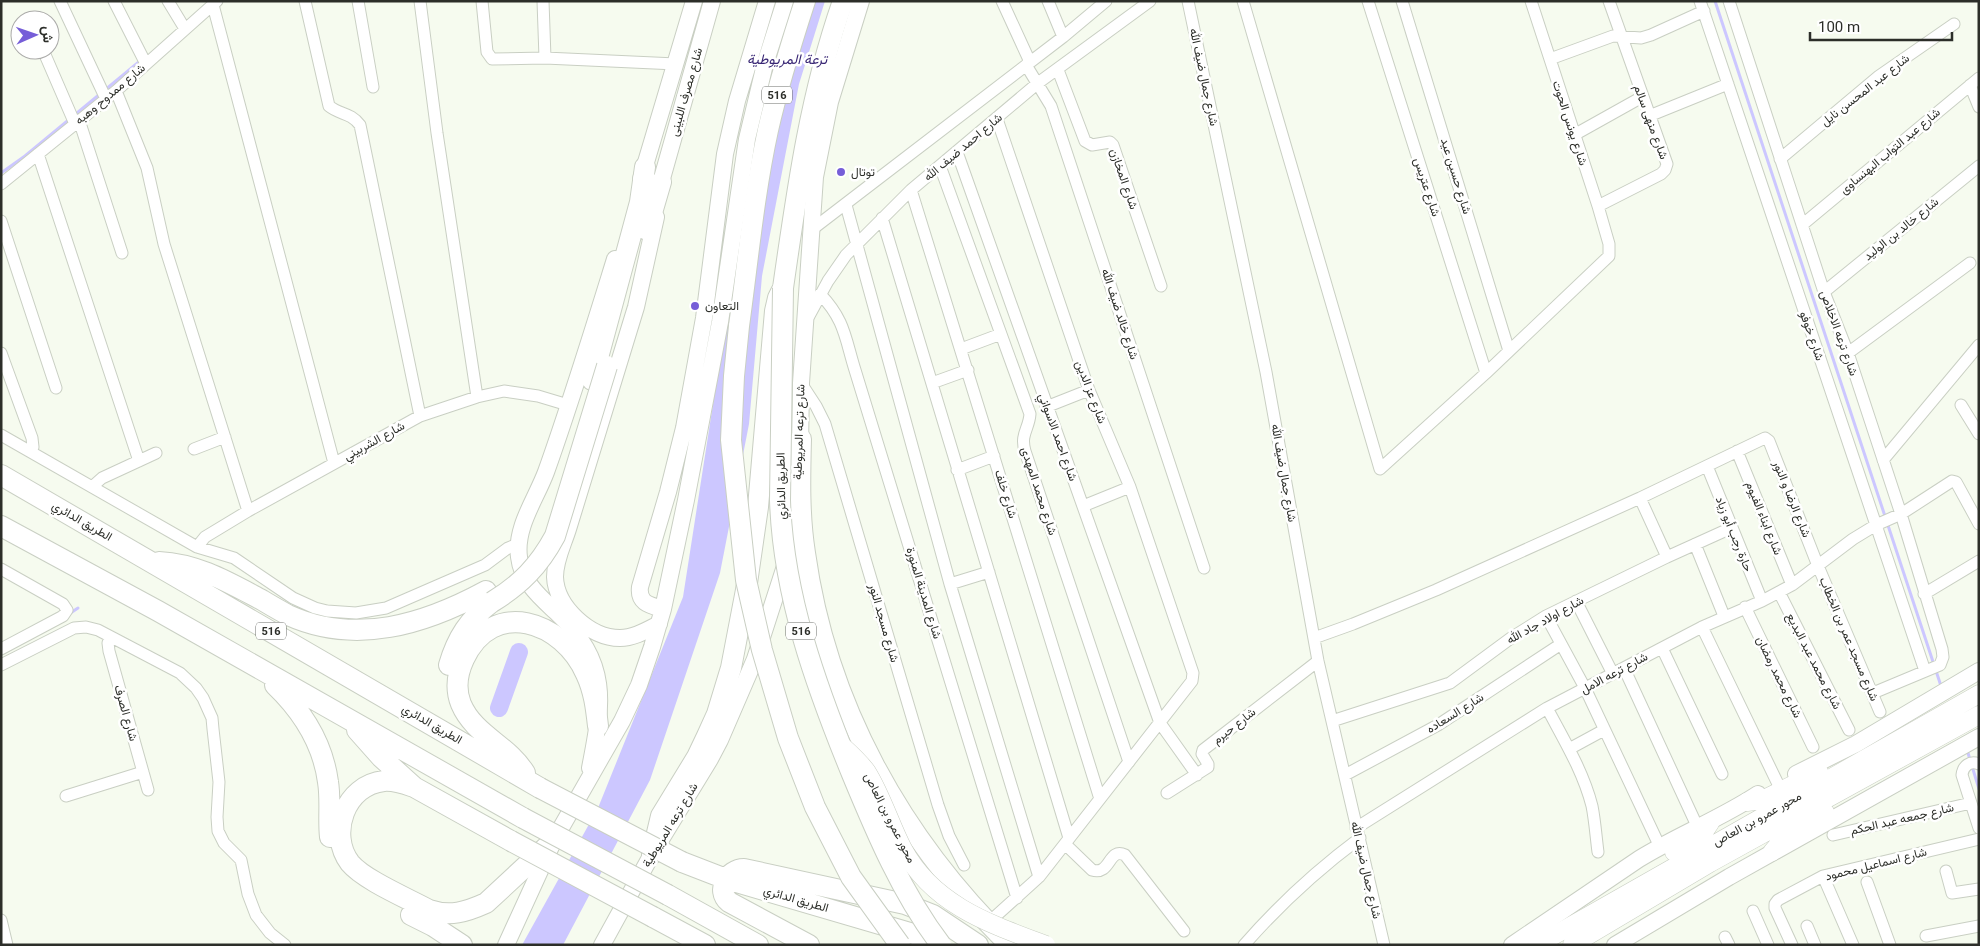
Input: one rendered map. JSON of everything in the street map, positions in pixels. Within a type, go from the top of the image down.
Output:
[{"type":"highway","name":"516","points":[[805,1],[783,69],[768,131],[758,190],[734,376],[731,440],[734,482],[746,580],[762,650],[788,738],[815,807],[851,877],[900,945]]},
{"type":"highway","name":"الطريق الدائري","points":[[843,1],[814,100],[797,190],[783,288],[780,432],[782,533],[786,564],[800,625],[840,744],[868,813],[895,868],[914,904],[940,945]]},
{"type":"highway","points":[[535,784],[511,755],[478,729],[457,704],[448,683],[449,666],[464,629],[489,596],[524,562],[542,536],[592,380],[640,202],[645,167]]},
{"type":"highway","points":[[152,562],[175,562],[205,571],[290,615],[341,628],[376,629],[408,624],[515,587],[530,574],[546,552],[554,536],[607,366],[661,182]]},
{"type":"highway","points":[[652,854],[661,816],[697,757],[717,714],[724,691],[746,590],[758,507],[773,329],[778,298],[783,288]]},
{"type":"highway","points":[[801,439],[800,505],[804,552],[812,598],[838,688],[856,732],[877,774],[901,814],[928,852],[988,924],[1010,945]]},
{"type":"highway","name":"الطريق الدائري","points":[[1,476],[535,784],[682,862],[726,879],[882,924],[917,935],[940,945]]},
{"type":"highway","points":[[1,526],[255,666],[523,818],[668,894],[758,945]]},
{"type":"highway","points":[[467,716],[458,692],[457,682],[466,654],[476,640],[490,629],[508,622],[518,622],[537,625],[546,629],[562,640],[573,653],[582,666],[592,691],[598,726]]},
{"type":"highway","points":[[255,666],[289,699],[301,714],[316,741],[324,761],[328,782],[329,826],[332,849],[339,866],[349,878],[366,892],[433,926],[462,945]]},
{"type":"highway","points":[[346,718],[381,757],[414,787],[705,945]]},
{"type":"highway","points":[[414,787],[384,781],[369,785],[356,794],[346,806],[341,820],[340,836],[343,851],[351,864],[362,874],[429,910],[441,914],[452,914],[474,909],[486,903],[554,840]]},
{"type":"highway","points":[[809,945],[728,902],[724,896],[726,879],[736,870],[744,869],[890,900],[933,915],[978,945]]},
{"type":"main road","name":"شارع مصرف اللبينى","points":[[518,544],[522,526],[546,472],[568,406],[645,167],[694,1]]},
{"type":"main road","name":"شارع مصرف اللبينى","points":[[661,616],[634,636],[619,638],[604,635],[588,628],[565,605],[560,597],[555,579],[557,561],[638,299],[652,239],[661,182],[712,1]]},
{"type":"main road","points":[[715,299],[725,154],[737,101],[767,1]]},
{"type":"main road","points":[[506,945],[554,840],[631,703],[646,666],[661,616],[690,480],[715,299],[747,139],[765,64],[785,1]]},
{"type":"main road","name":"شارع ترعه المريوطية","points":[[602,945],[652,854],[710,760],[738,700],[782,580],[795,510],[801,439],[801,383],[815,177],[830,102],[861,1]]},
{"type":"main road","points":[[661,616],[640,598],[640,587],[668,492],[712,320]]},
{"type":"main road","points":[[518,544],[523,554],[531,561],[547,564],[557,561]]},
{"type":"main road","points":[[518,544],[521,568],[528,583],[570,626],[592,658],[600,689],[598,726],[588,781]]},
{"type":"main road","points":[[1512,945],[1660,847],[1856,744],[1979,671]]},
{"type":"main road","name":"محور عمرو بن العاص","points":[[1572,945],[1889,755],[1979,694]]},
{"type":"main road","name":"محور عمرو بن العاص","points":[[1537,945],[1582,919],[1889,755],[1979,714]]},
{"type":"main road","points":[[1615,945],[1772,852],[1979,736]]},
{"type":"main road","name":"محور عمرو بن العاص","points":[[840,744],[867,773],[910,861],[929,884],[963,911],[1046,945]]},
{"type":"main road","points":[[1747,802],[1762,800],[1868,748],[1889,755],[1880,776],[1792,832],[1772,852]]},
{"type":"main road","points":[[1582,919],[1587,910],[1603,896],[1697,838],[1704,825]]},
{"type":"street","points":[[60,1],[103,94]]},
{"type":"street","points":[[114,1],[143,60]]},
{"type":"street","points":[[168,1],[183,26]]},
{"type":"street","points":[[305,1],[329,106],[336,111],[348,114],[360,125],[420,416]]},
{"type":"street","points":[[358,1],[373,87]]},
{"type":"street","points":[[420,1],[437,133],[477,397]]},
{"type":"street","points":[[482,1],[487,52],[492,59],[545,58],[676,64]]},
{"type":"street","points":[[544,1],[545,58]]},
{"type":"street","name":"شارع خالد ضيف الله","points":[[1002,1],[1028,64],[1051,106],[1204,568]]},
{"type":"street","points":[[1048,1],[1063,37]]},
{"type":"street","name":"شارع احمد ضيف الله","points":[[810,231],[1063,37],[1105,1]]},
{"type":"street","name":"شارع احمد ضيف الله","points":[[806,322],[820,294],[856,243],[911,190],[1038,83],[1150,1]]},
{"type":"street","name":"شارع جمال ضيف الله","points":[[1188,1],[1266,372],[1318,661],[1384,945]]},
{"type":"street","points":[[1243,1],[1380,469],[1509,351]]},
{"type":"street","name":"شارع عتريس","points":[[1368,1],[1486,373]]},
{"type":"street","name":"شارع حسين عيد","points":[[1402,1],[1509,351]]},
{"type":"street","name":"شارع يونس الحوت","points":[[1509,351],[1609,256],[1609,244],[1598,206],[1531,1]]},
{"type":"street","name":"شارع منهى سالم","points":[[1598,206],[1665,170],[1667,164],[1609,1]]},
{"type":"street","name":"شارع ترعه الاخلاص","points":[[1729,1],[1824,292],[1848,353],[1901,514],[1942,649],[1943,657],[1940,665],[1925,671]]},
{"type":"street","points":[[215,3],[334,463]]},
{"type":"street","name":"شارع ممدوح وهبه","points":[[1,184],[38,154],[103,94],[116,91],[143,60],[183,26],[215,3]]},
{"type":"street","points":[[1550,59],[1605,38],[1621,35],[1641,38],[1651,35],[1702,6]]},
{"type":"street","name":"شارع خوفو","points":[[1702,6],[1925,671]]},
{"type":"street","name":"شارع عبد المحسن نايل","points":[[1780,159],[1879,76],[1954,24]]},
{"type":"street","points":[[47,60],[74,119],[122,253]]},
{"type":"street","name":"شارع المخازن","points":[[1058,70],[1085,141],[1089,144],[1110,142],[1113,145],[1161,286]]},
{"type":"street","points":[[1974,82],[1979,107]]},
{"type":"street","name":"شارع عبد التواب البهنساوى","points":[[1802,225],[1974,82]]},
{"type":"street","points":[[1649,116],[1728,84]]},
{"type":"street","points":[[116,91],[147,168],[164,244],[248,511]]},
{"type":"street","points":[[1574,135],[1642,97]]},
{"type":"street","name":"شارع عز الدين","points":[[997,119],[1089,390],[1130,487],[1191,662],[1192,681],[1160,723]]},
{"type":"street","name":"شارع احمد الاسواني","points":[[957,152],[1046,407],[1160,723],[1197,775]]},
{"type":"street","points":[[38,154],[139,461]]},
{"type":"street","name":"شارع محمد المهدى","points":[[940,166],[1030,414],[1030,422],[1022,435],[1025,451],[1129,762]]},
{"type":"street","name":"شارع خالد بن الوليد","points":[[1824,292],[1979,166]]},
{"type":"street","name":"شارع خلف","points":[[911,190],[1100,799]]},
{"type":"street","points":[[846,205],[950,584],[1039,877]]},
{"type":"street","points":[[882,218],[989,572],[1067,841],[1092,870],[1095,871],[1105,868],[1115,855],[1120,853],[1125,855],[1184,931]]},
{"type":"street","points":[[1,221],[56,388]]},
{"type":"street","points":[[1848,353],[1970,263]]},
{"type":"street","name":"شارع المدينة المنورة","points":[[820,294],[835,310],[845,331],[853,364],[1017,898]]},
{"type":"street","points":[[961,349],[1001,334]]},
{"type":"street","points":[[1883,460],[1979,345]]},
{"type":"street","points":[[1,353],[32,438],[33,447],[31,452]]},
{"type":"street","points":[[932,383],[968,370]]},
{"type":"street","name":"شارع مسجد النور","points":[[801,383],[825,424],[938,805],[949,836],[964,865]]},
{"type":"street","points":[[1046,407],[1089,390]]},
{"type":"street","name":"شارع الشربيني","points":[[197,547],[205,537],[248,511],[420,416],[477,397],[504,391],[538,396],[568,406]]},
{"type":"street","points":[[1961,405],[1979,434]]},
{"type":"street","points":[[1,435],[197,547],[234,558],[293,598],[309,606],[327,611],[356,613],[386,608],[485,565],[508,548],[518,544]]},
{"type":"street","points":[[194,449],[225,437]]},
{"type":"street","name":"شارع الرضا و النور","points":[[1737,451],[1762,438],[1769,441],[1818,566]]},
{"type":"street","points":[[1314,638],[1397,607],[1640,498],[1737,451]]},
{"type":"street","name":"شارع ابناء الفيوم","points":[[1737,451],[1792,585]]},
{"type":"street","points":[[93,486],[102,478],[156,453]]},
{"type":"street","points":[[958,470],[994,456]]},
{"type":"street","name":"حارة رجب أبو زياد","points":[[1707,466],[1762,601]]},
{"type":"street","name":"شارع ترعه الامل","points":[[1244,945],[1270,915],[1358,833],[1547,708],[1702,627],[1762,601],[1792,585],[1842,546],[1876,525],[1901,514],[1954,481],[1979,524]]},
{"type":"street","points":[[1083,506],[1130,487]]},
{"type":"street","points":[[1640,498],[1666,557]]},
{"type":"street","name":"شارع اولاد جاد الله","points":[[1332,721],[1450,683],[1511,638],[1546,616],[1666,557],[1731,528]]},
{"type":"street","points":[[1695,544],[1724,616]]},
{"type":"street","points":[[1924,594],[1979,561]]},
{"type":"street","name":"شارع مسجد عمر بن الخطاب","points":[[1818,566],[1880,712]]},
{"type":"street","points":[[1,569],[63,604],[66,610],[63,616],[1,649]]},
{"type":"street","points":[[950,584],[989,572]]},
{"type":"street","name":"شارع محمد عبد البديع","points":[[1779,592],[1849,730]]},
{"type":"street","points":[[1576,602],[1613,674]]},
{"type":"street","name":"شارع محمد رمضان","points":[[1745,607],[1813,747]]},
{"type":"street","points":[[1546,616],[1585,688],[1660,847]]},
{"type":"street","points":[[2,662],[80,627],[92,628],[180,673],[196,688],[212,718],[219,782],[218,831],[224,843],[241,860],[248,894],[256,915],[270,933],[285,945]]},
{"type":"street","points":[[1702,627],[1778,784]]},
{"type":"street","name":"شارع الصرف","points":[[111,637],[108,644],[109,651],[148,790]]},
{"type":"street","name":"شارع السعاده","points":[[1345,775],[1438,725],[1560,644]]},
{"type":"street","points":[[1662,648],[1722,774]]},
{"type":"street","name":"شارع حيرم","points":[[1197,775],[1208,766],[1202,754],[1203,750],[1318,661]]},
{"type":"street","points":[[1624,668],[1704,825]]},
{"type":"street","points":[[1873,693],[1925,671]]},
{"type":"street","points":[[1547,708],[1569,749],[1588,793],[1598,852]]},
{"type":"street","points":[[988,924],[1039,877],[1160,723]]},
{"type":"street","points":[[1569,749],[1604,730]]},
{"type":"street","points":[[1979,764],[1968,764],[1964,767],[1962,775],[1979,828]]},
{"type":"street","points":[[66,796],[143,772]]},
{"type":"street","points":[[1168,793],[1197,775]]},
{"type":"street","name":"شارع جمعه عبد الحكم","points":[[1833,835],[1971,803]]},
{"type":"street","name":"شارع اسماعيل محمود","points":[[1792,945],[1775,908],[1778,900],[1823,876],[1979,839]]},
{"type":"street","points":[[1946,871],[1951,892],[1979,889]]},
{"type":"street","points":[[1823,876],[1853,945]]},
{"type":"street","points":[[1867,882],[1890,945]]},
{"type":"street","points":[[1753,911],[1768,945]]},
{"type":"street","points":[[1,920],[7,945]]},
{"type":"street","points":[[1807,926],[1815,945]]},
{"type":"street","points":[[1926,936],[1979,926]]},
{"type":"water","name":"ترعة المريوطية","points":[[788,1],[825,1],[799,84],[762,276],[749,424],[720,573],[650,780],[563,945],[522,945],[598,808],[683,597],[755,122]]},
{"type":"waterway","points":[[1715,1],[1941,686]]},
{"type":"waterway","points":[[105,90],[140,61]]},
{"type":"waterway","points":[[1,173],[25,156],[100,94]]},
{"type":"waterway","points":[[69,614],[78,608]]},
{"type":"waterway","points":[[499,708],[519,652]]},
{"type":"waterway","points":[[1968,753],[1979,789]]},
{"type":"place","name":"توتال","points":[[841,172]]},
{"type":"place","name":"التعاون","points":[[695,306]]}]
